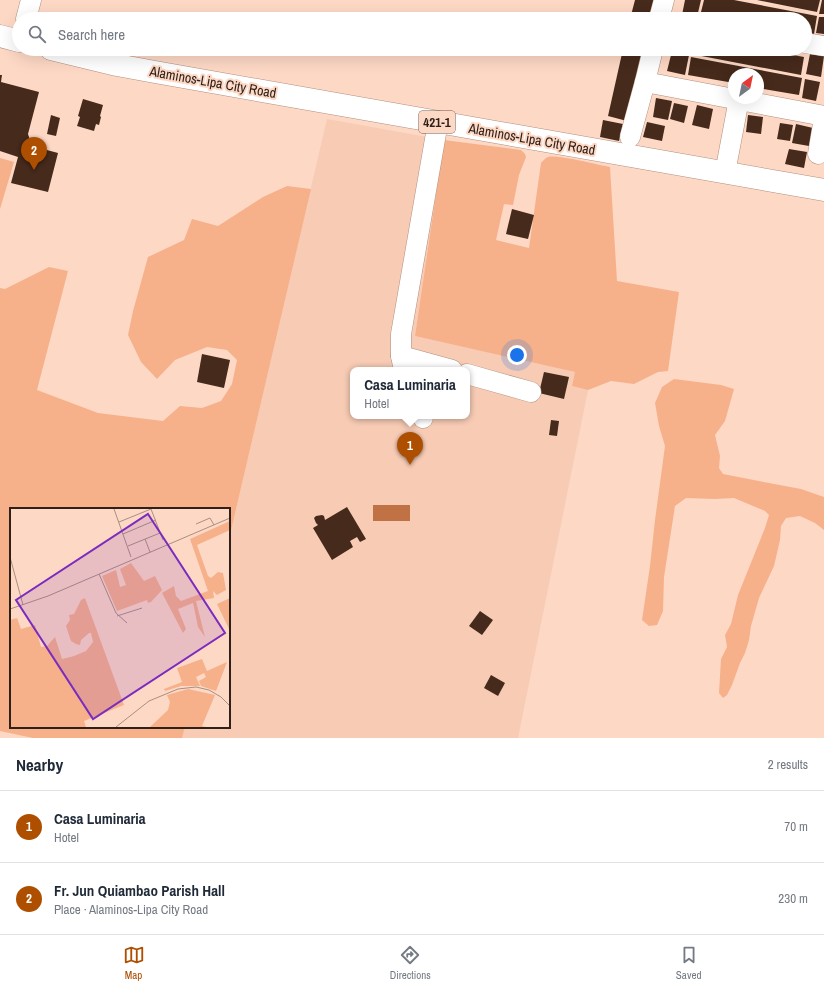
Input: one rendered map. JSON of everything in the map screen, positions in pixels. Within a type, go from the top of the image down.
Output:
[{"type":"main road","points":[[0,36],[12,39]]},
{"type":"main road","name":"Alaminos-Lipa City Road","points":[[80,56],[155,72],[824,190]]},
{"type":"street","points":[[28,12],[31,0]]},
{"type":"street","points":[[812,44],[824,46]]},
{"type":"street","points":[[630,137],[651,56]]},
{"type":"street","points":[[645,82],[728,97]]},
{"type":"street","points":[[725,173],[738,104]]},
{"type":"street","points":[[763,104],[824,117],[818,154]]},
{"type":"street","points":[[431,367],[403,363],[401,334],[438,122]]},
{"type":"street","points":[[470,375],[531,392]]},
{"type":"shaded area","points":[[327,119],[444,140],[415,336],[575,372],[572,386],[588,390],[518,738],[182,738],[185,728],[230,728],[230,535]]},
{"type":"shaded area","points":[[444,140],[521,150],[525,154],[526,157],[519,175],[513,205],[504,204],[496,240],[529,248],[541,163],[544,160],[553,156],[610,167],[617,281],[679,292],[668,371],[658,372],[634,384],[611,381],[588,390],[572,386],[575,372],[415,336]]},
{"type":"shaded area","points":[[0,158],[14,162],[0,209]]},
{"type":"shaded area","points":[[287,186],[311,189],[230,535],[230,508],[10,508],[10,728],[185,728],[182,738],[33,738],[0,731],[0,288],[5,289],[49,267],[68,271],[37,390],[98,413],[163,421],[180,406],[202,408],[221,401],[232,384],[237,360],[227,350],[207,347],[175,360],[157,379],[141,362],[128,335],[148,257],[184,240],[192,219],[218,226],[263,197]]},
{"type":"shaded area","points":[[674,379],[721,385],[734,389],[725,421],[715,435],[720,456],[719,468],[723,474],[801,489],[824,497],[824,530],[815,523],[800,516],[786,518],[781,526],[780,540],[774,566],[759,598],[745,653],[732,685],[727,695],[723,698],[719,693],[721,659],[727,647],[725,635],[731,624],[738,595],[769,515],[765,511],[734,498],[686,498],[675,506],[664,577],[663,611],[657,625],[649,626],[642,620],[665,446],[659,426],[655,403],[662,387]]},
{"type":"shaded area","points":[[373,505],[410,505],[410,521],[373,521]]},
{"type":"building","points":[[635,0],[655,0],[652,12],[632,12]]},
{"type":"building","points":[[685,0],[701,0],[698,12],[683,12]]},
{"type":"building","points":[[704,0],[734,0],[796,12],[701,12]]},
{"type":"building","points":[[757,0],[820,0],[817,12]]},
{"type":"building","points":[[822,0],[824,0],[824,14],[819,14]]},
{"type":"building","points":[[812,15],[817,16],[814,34],[812,34]]},
{"type":"building","points":[[819,17],[824,17],[824,34],[816,33]]},
{"type":"building","points":[[812,54],[824,56],[821,77],[806,74],[810,56],[812,56]]},
{"type":"building","points":[[621,56],[642,56],[627,121],[608,116]]},
{"type":"building","points":[[671,56],[689,56],[685,75],[667,71]]},
{"type":"building","points":[[701,56],[804,57],[801,75]]},
{"type":"building","points":[[691,57],[749,68],[728,68],[728,82],[688,75]]},
{"type":"building","points":[[764,71],[802,78],[799,95],[764,89]]},
{"type":"building","points":[[0,75],[2,75],[1,82],[39,92],[28,134],[32,146],[58,153],[48,192],[11,183],[18,157],[0,151]]},
{"type":"building","points":[[805,79],[820,82],[816,101],[802,98]]},
{"type":"building","points":[[656,98],[672,101],[668,120],[653,117]]},
{"type":"building","points":[[83,99],[103,105],[99,125],[96,124],[94,131],[77,126]]},
{"type":"building","points":[[674,103],[688,106],[684,123],[670,119]]},
{"type":"building","points":[[697,105],[713,109],[709,129],[692,125]]},
{"type":"building","points":[[51,115],[60,118],[56,136],[47,134]]},
{"type":"building","points":[[748,115],[763,117],[761,134],[746,132]]},
{"type":"building","points":[[603,120],[623,124],[619,141],[600,137]]},
{"type":"building","points":[[647,122],[665,126],[662,141],[643,137]]},
{"type":"building","points":[[780,123],[793,125],[790,141],[777,139]]},
{"type":"building","points":[[796,124],[813,128],[809,146],[792,143]]},
{"type":"building","points":[[789,149],[807,152],[804,168],[785,164]]},
{"type":"building","points":[[512,209],[534,215],[528,239],[506,234]]},
{"type":"building","points":[[202,354],[230,360],[224,388],[197,382]]},
{"type":"building","points":[[544,372],[569,377],[564,399],[539,393]]},
{"type":"building","points":[[551,420],[559,421],[557,436],[549,435]]},
{"type":"building","points":[[347,507],[366,539],[360,542],[357,537],[350,541],[353,547],[332,560],[313,528],[318,525],[314,518],[322,515],[324,516],[325,520]]},
{"type":"building","points":[[480,611],[493,620],[482,635],[469,626]]},
{"type":"building","points":[[491,675],[505,683],[498,696],[484,688]]},
{"type":"place","name":"Fr. Jun Quiambao Parish Hall","points":[[34,170]]},
{"type":"place","name":"Casa Luminaria","points":[[410,465]]}]
